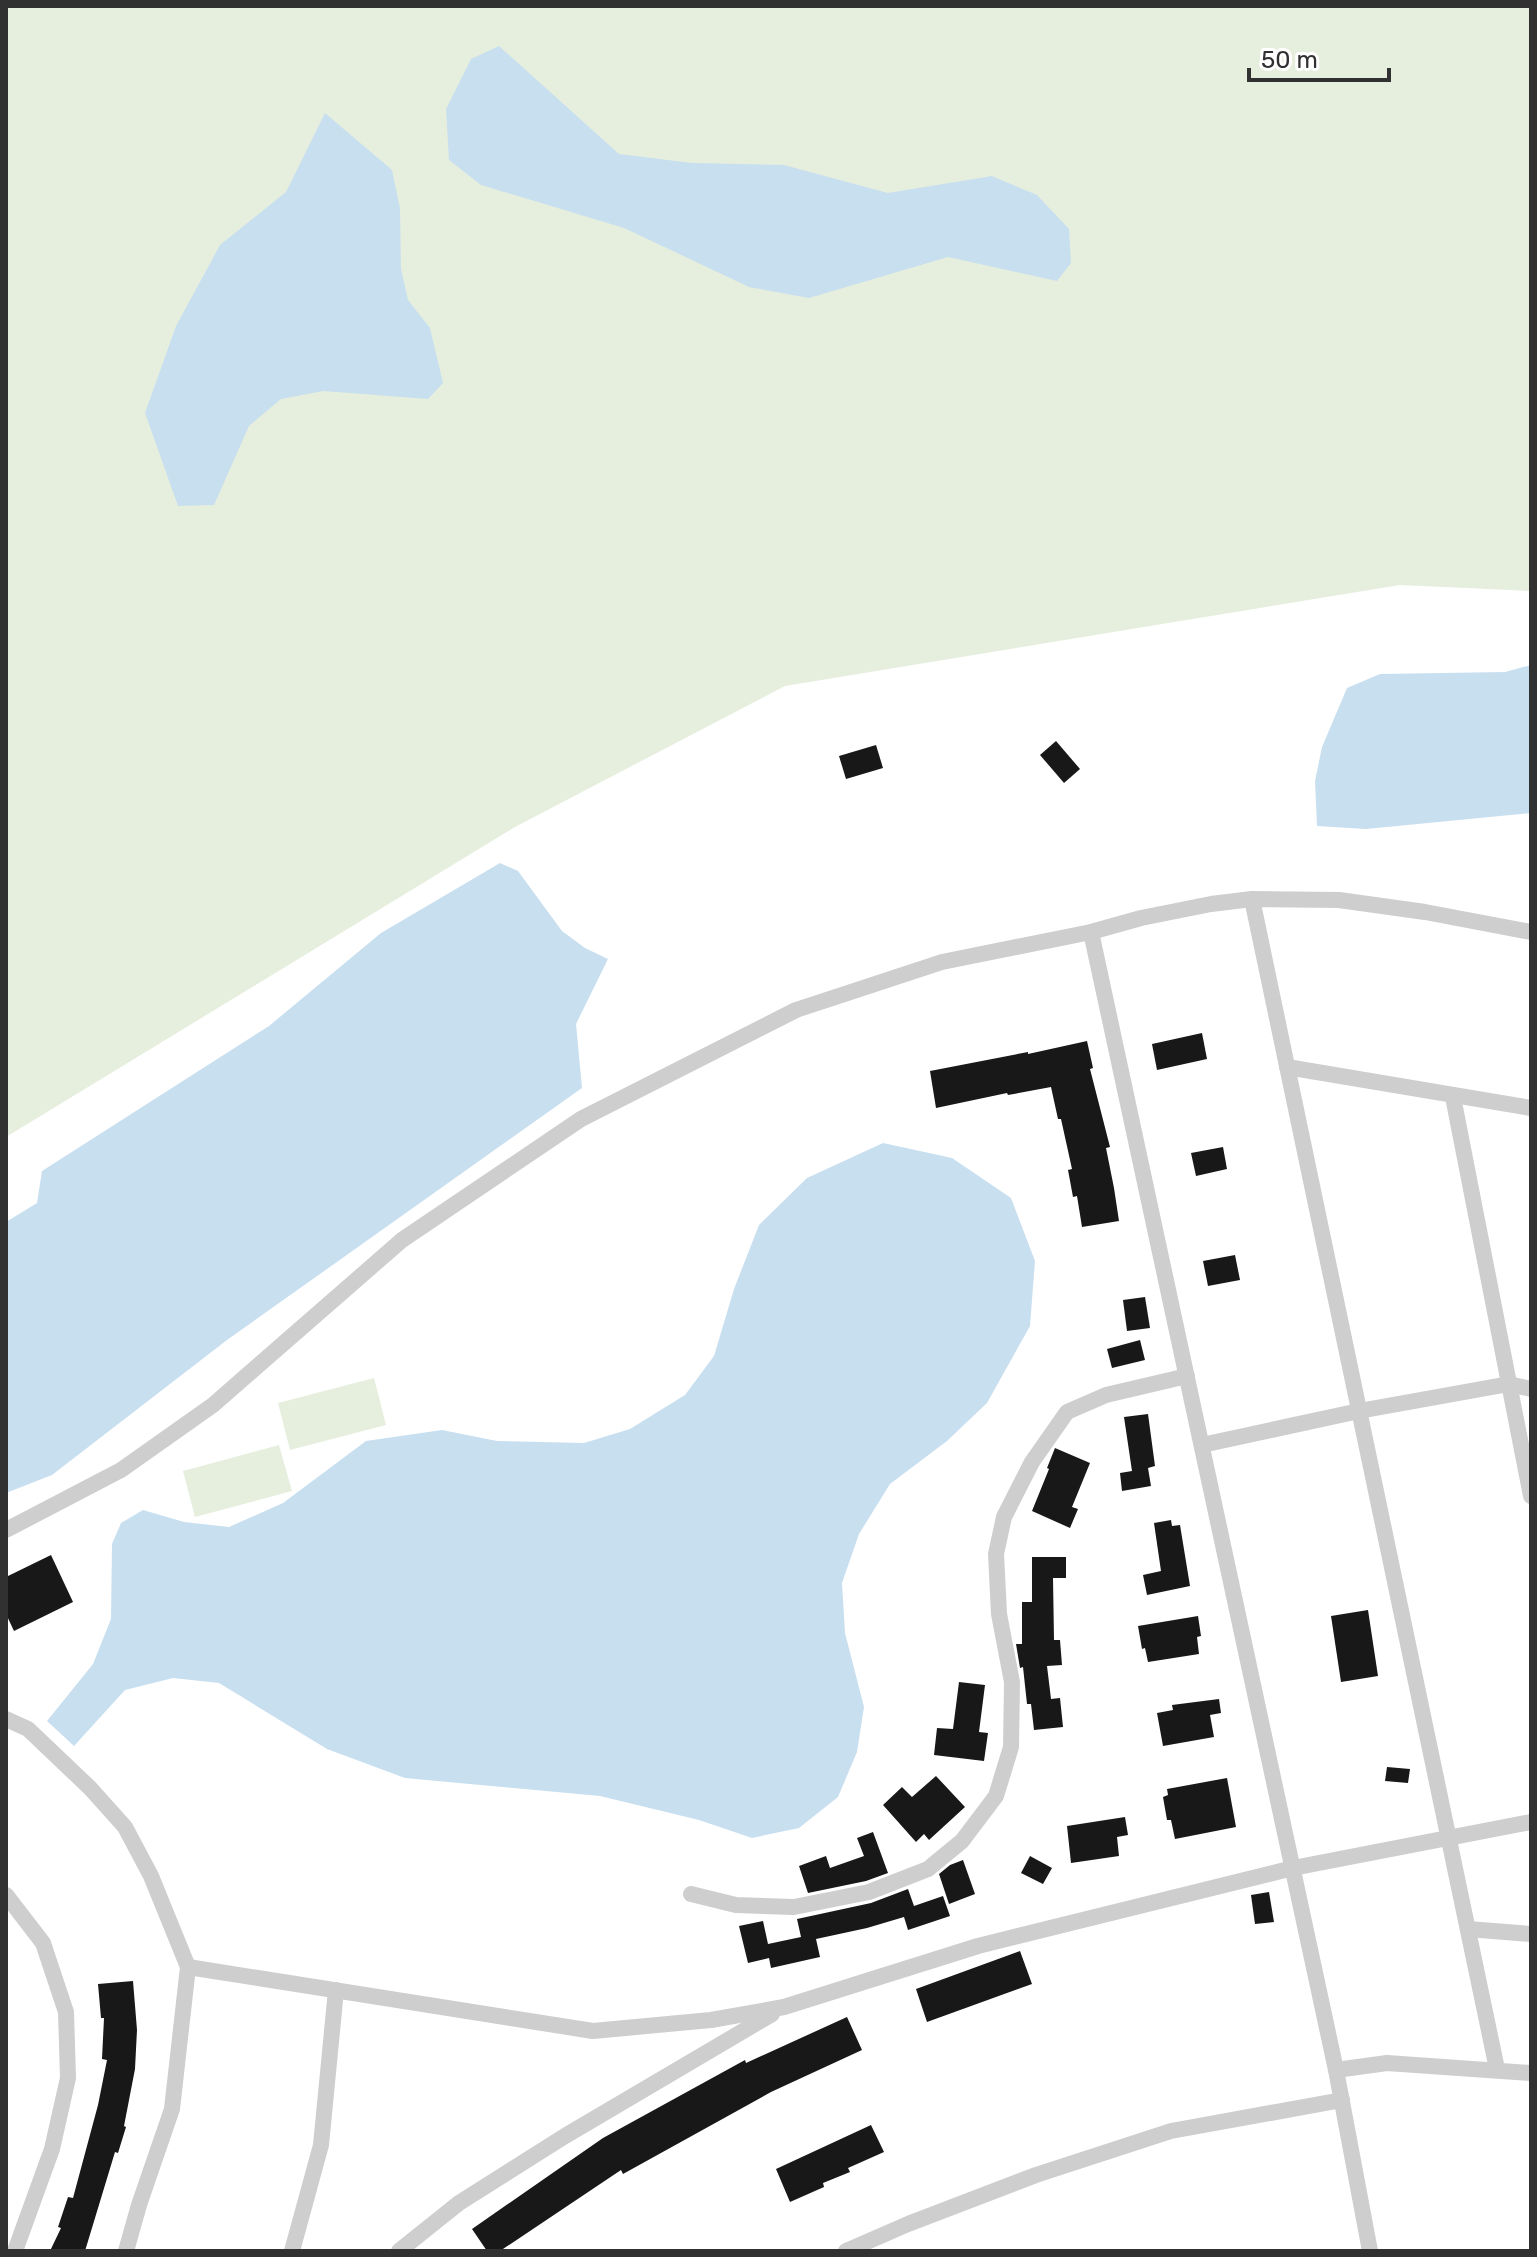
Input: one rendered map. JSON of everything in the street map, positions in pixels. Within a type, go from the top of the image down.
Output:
[{"type":"street","points":[[1252,899],[1497,2069]]},
{"type":"street","points":[[6,1530],[121,1470],[213,1405],[402,1240],[581,1119],[796,1010],[942,962],[1091,932],[1141,918],[1252,899],[1339,900],[1531,932]]},
{"type":"street","points":[[1091,932],[1336,2070],[1370,2251]]},
{"type":"street","points":[[1287,1067],[1531,1108]]},
{"type":"street","points":[[1453,1097],[1531,1496]]},
{"type":"street","points":[[691,1894],[736,1905],[794,1907],[869,1892],[928,1869],[962,1841],[996,1796],[1011,1747],[1012,1682],[999,1614],[996,1554],[1004,1517],[1032,1462],[1067,1412],[1106,1395],[1187,1376]]},
{"type":"street","points":[[1202,1445],[1359,1411],[1509,1384],[1531,1389]]},
{"type":"street","points":[[6,1719],[28,1729],[90,1788],[125,1827],[151,1876],[188,1967],[172,2109],[126,2251]]},
{"type":"street","points":[[188,1967],[593,2031],[711,2020],[784,2007],[978,1946],[1293,1868],[1531,1822]]},
{"type":"street","points":[[6,1895],[43,1943],[66,2012],[68,2065],[68,2078],[52,2149],[15,2251]]},
{"type":"street","points":[[1468,1929],[1531,1934]]},
{"type":"street","points":[[292,2251],[321,2145],[336,1990]]},
{"type":"street","points":[[399,2251],[459,2203],[565,2136],[784,2007]]},
{"type":"street","points":[[1336,2070],[1387,2063],[1531,2073]]},
{"type":"street","points":[[846,2251],[1036,2175],[1171,2131],[1342,2100]]},
{"type":"green space","points":[[6,6],[1531,6],[1531,591],[1400,585],[785,686],[515,827],[6,1137]]},
{"type":"green space","points":[[374,1378],[386,1425],[290,1450],[278,1403]]},
{"type":"green space","points":[[279,1445],[292,1491],[195,1517],[183,1471]]},
{"type":"water","points":[[499,46],[619,154],[692,163],[784,165],[888,193],[992,176],[1037,195],[1069,229],[1071,263],[1057,281],[948,257],[809,298],[749,287],[624,228],[481,185],[449,160],[446,109],[471,59]]},
{"type":"water","points":[[325,113],[392,170],[400,208],[401,269],[408,300],[430,328],[443,383],[428,399],[323,391],[281,399],[249,426],[214,505],[178,506],[145,413],[176,326],[220,245],[286,192]]},
{"type":"water","points":[[1531,665],[1531,813],[1366,829],[1317,826],[1315,781],[1322,747],[1347,688],[1380,674],[1505,672]]},
{"type":"water","points":[[500,863],[518,871],[562,931],[585,948],[608,959],[576,1024],[582,1088],[227,1340],[52,1475],[6,1493],[6,1222],[37,1203],[42,1171],[269,1026],[381,933]]},
{"type":"water","points":[[883,1143],[952,1158],[1011,1198],[1035,1261],[1030,1326],[987,1403],[947,1441],[890,1484],[859,1534],[842,1583],[845,1633],[864,1707],[857,1752],[838,1797],[799,1828],[752,1838],[699,1820],[600,1796],[405,1778],[327,1749],[219,1683],[173,1678],[125,1690],[74,1746],[47,1721],[93,1664],[111,1619],[112,1544],[121,1523],[143,1510],[184,1522],[229,1527],[283,1503],[366,1441],[442,1430],[497,1441],[584,1443],[630,1429],[685,1395],[714,1356],[734,1289],[759,1225],[807,1178]]},
{"type":"building","points":[[1056,741],[1080,769],[1064,783],[1040,755]]},
{"type":"building","points":[[876,745],[883,768],[846,779],[839,756]]},
{"type":"building","points":[[1202,1033],[1207,1059],[1157,1070],[1152,1044]]},
{"type":"building","points":[[1087,1041],[1093,1068],[1090,1069],[1110,1147],[1106,1148],[1119,1221],[1082,1227],[1077,1196],[1073,1197],[1068,1170],[1072,1169],[1061,1119],[1058,1119],[1051,1087],[936,1108],[930,1071]]},
{"type":"building","points":[[1223,1147],[1227,1169],[1196,1176],[1191,1153]]},
{"type":"building","points":[[1235,1255],[1240,1280],[1208,1286],[1203,1261]]},
{"type":"building","points":[[1145,1297],[1150,1328],[1127,1331],[1123,1300]]},
{"type":"building","points":[[1140,1340],[1145,1360],[1112,1368],[1107,1349]]},
{"type":"building","points":[[1148,1414],[1155,1466],[1148,1468],[1151,1486],[1122,1491],[1120,1473],[1132,1471],[1124,1417]]},
{"type":"building","points":[[1055,1448],[1090,1463],[1072,1507],[1078,1509],[1070,1528],[1032,1511]]},
{"type":"building","points":[[1171,1520],[1172,1526],[1180,1525],[1190,1586],[1147,1595],[1143,1575],[1161,1571],[1154,1523]]},
{"type":"building","points":[[51,1555],[73,1602],[14,1631],[6,1614],[6,1577]]},
{"type":"building","points":[[1032,1557],[1066,1557],[1066,1578],[1053,1578],[1054,1640],[1060,1640],[1062,1665],[1047,1666],[1051,1699],[1060,1698],[1063,1727],[1034,1730],[1016,1644],[1022,1644],[1022,1602],[1032,1602]]},
{"type":"building","points":[[1368,1610],[1378,1676],[1341,1682],[1331,1616]]},
{"type":"building","points":[[1198,1616],[1201,1636],[1197,1637],[1199,1654],[1148,1662],[1138,1626]]},
{"type":"building","points":[[959,1682],[985,1685],[979,1732],[988,1733],[984,1761],[934,1755],[937,1728],[953,1729]]},
{"type":"building","points":[[1219,1699],[1221,1713],[1210,1715],[1214,1737],[1163,1746],[1157,1713],[1173,1710],[1172,1705]]},
{"type":"building","points":[[1387,1767],[1410,1769],[1408,1783],[1385,1781]]},
{"type":"building","points":[[936,1776],[965,1807],[929,1840],[924,1834],[916,1842],[883,1805],[902,1787],[912,1797]]},
{"type":"building","points":[[1227,1778],[1236,1827],[1175,1839],[1171,1820],[1167,1820],[1163,1797],[1168,1795],[1167,1789]]},
{"type":"building","points":[[1125,1817],[1128,1835],[1117,1837],[1119,1856],[1071,1863],[1067,1826]]},
{"type":"building","points":[[873,1832],[888,1873],[866,1881],[808,1893],[799,1866],[826,1856],[830,1868],[864,1856],[857,1838]]},
{"type":"building","points":[[1030,1856],[1052,1868],[1043,1884],[1021,1873]]},
{"type":"building","points":[[963,1860],[975,1894],[949,1904],[939,1874]]},
{"type":"building","points":[[908,1889],[914,1906],[943,1896],[950,1916],[908,1930],[904,1917],[816,1939],[820,1957],[771,1968],[769,1958],[748,1963],[739,1926],[763,1921],[768,1944],[801,1937],[797,1919],[871,1903]]},
{"type":"building","points":[[1269,1892],[1274,1922],[1255,1924],[1251,1895]]},
{"type":"building","points":[[1020,1951],[1032,1984],[927,2022],[916,1989]]},
{"type":"building","points":[[133,1981],[137,2030],[135,2069],[126,2127],[118,2153],[115,2152],[85,2251],[50,2251],[61,2228],[58,2227],[68,2197],[73,2198],[107,2060],[102,2059],[104,2018],[101,2018],[98,1984]]},
{"type":"building","points":[[847,2017],[862,2050],[771,2092],[623,2174],[621,2170],[500,2251],[487,2251],[472,2229],[603,2138],[745,2060],[746,2063]]},
{"type":"building","points":[[871,2125],[884,2152],[848,2168],[850,2172],[790,2202],[776,2169]]}]
